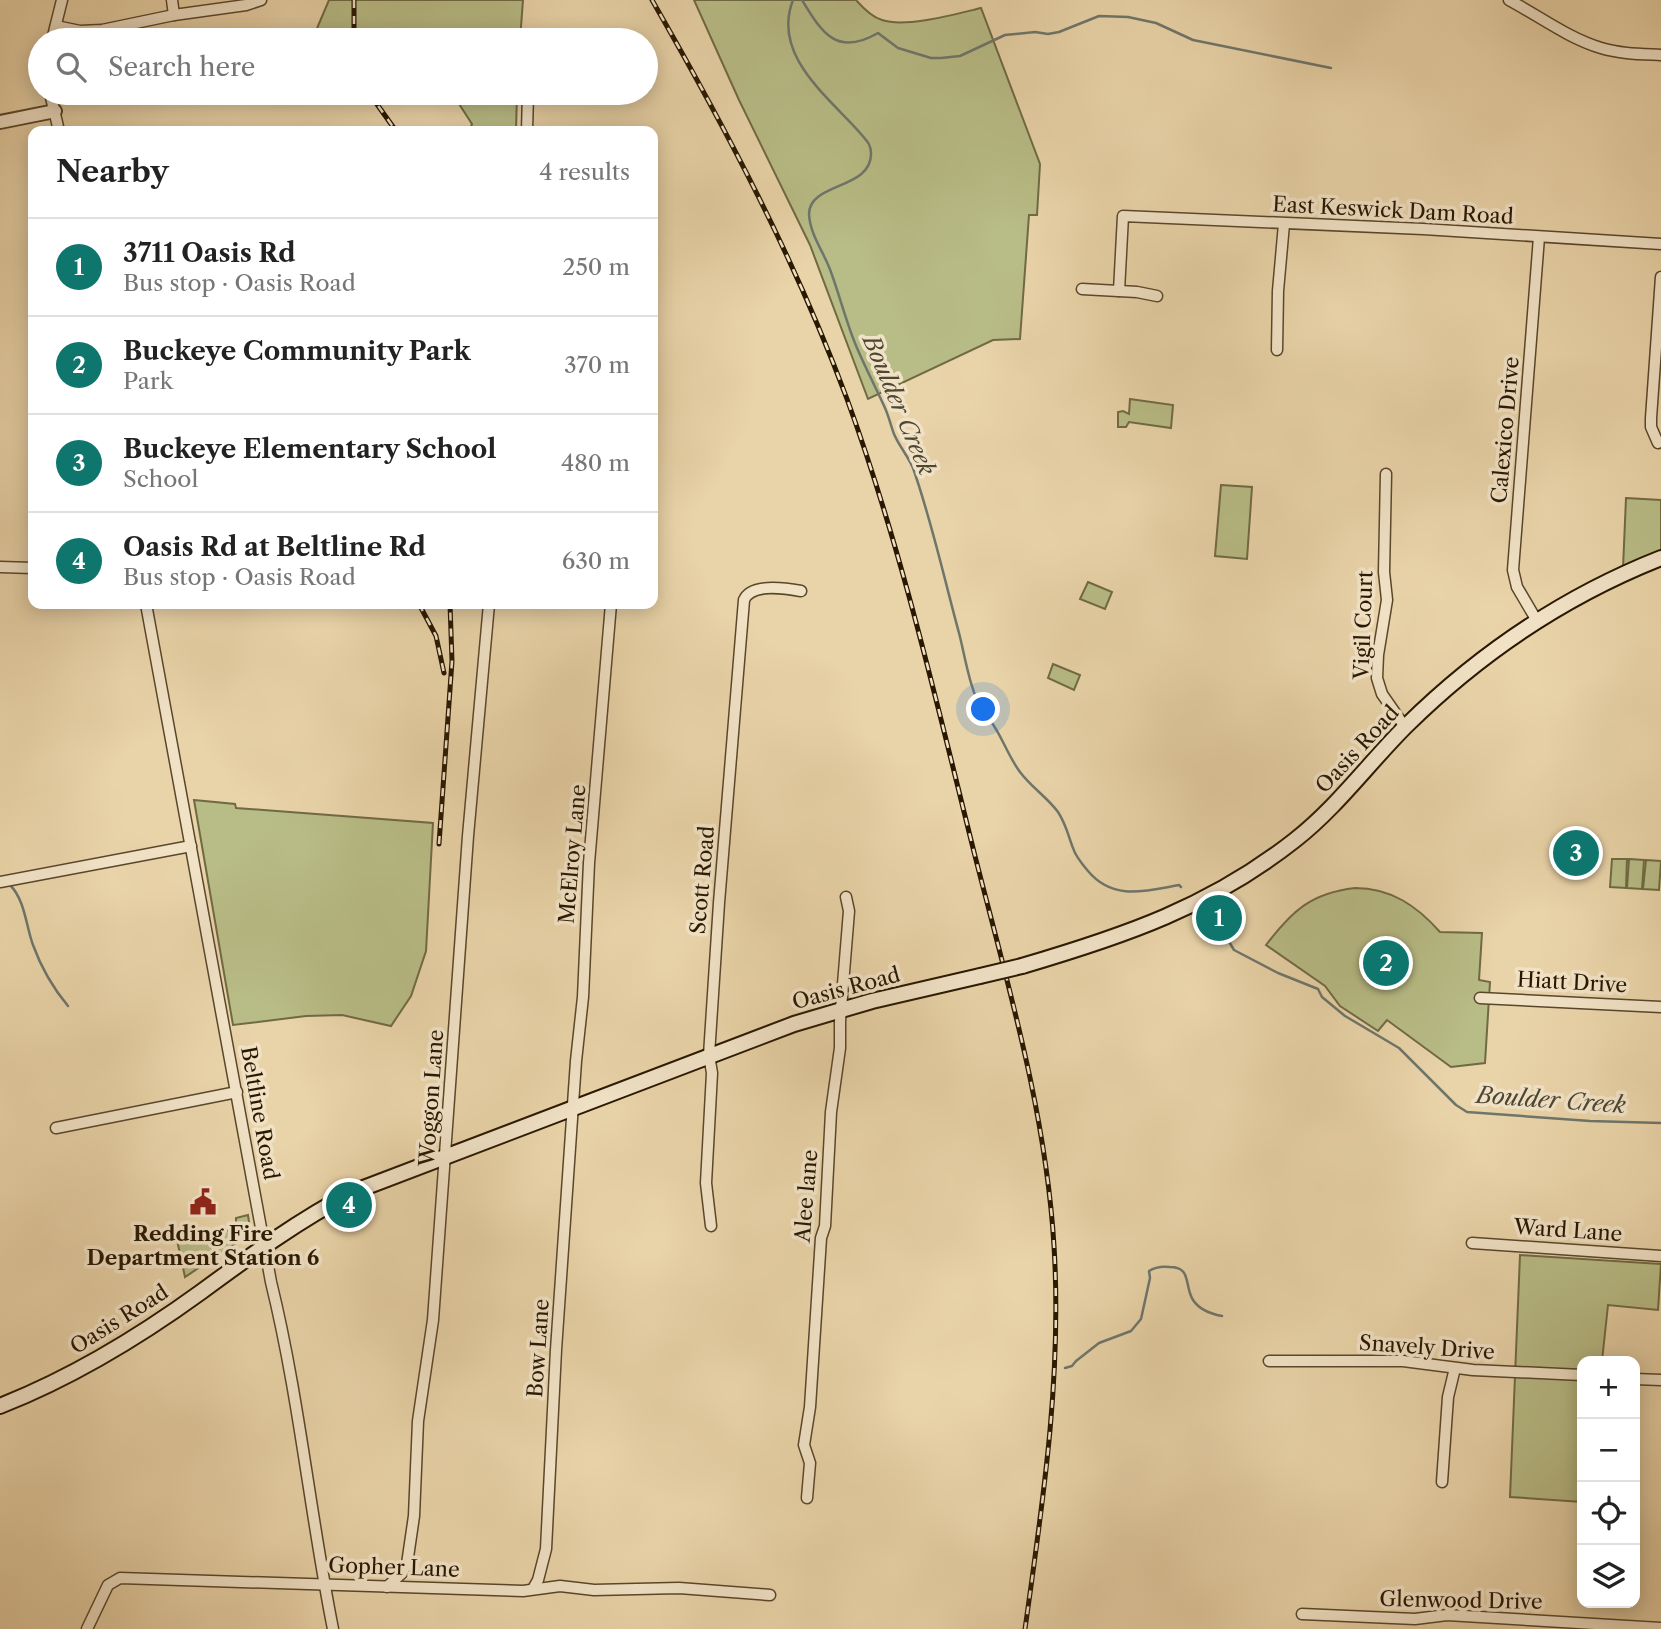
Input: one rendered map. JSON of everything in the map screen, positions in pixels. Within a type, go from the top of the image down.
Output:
[{"type":"main road","name":"Oasis Road","points":[[0,1406],[54,1382],[121,1345],[186,1302],[235,1265],[345,1196],[794,1024],[841,1009],[1022,966],[1124,934],[1188,908],[1225,889],[1314,823],[1405,727],[1471,669],[1537,621],[1594,588],[1661,558]]},
{"type":"street","points":[[62,0],[56,26],[69,28]]},
{"type":"street","points":[[172,0],[174,15]]},
{"type":"street","points":[[104,28],[246,5],[261,0]]},
{"type":"street","points":[[1508,0],[1599,47],[1621,52],[1661,55]]},
{"type":"street","points":[[53,105],[58,126]]},
{"type":"street","points":[[527,126],[528,105]]},
{"type":"street","points":[[0,122],[54,111]]},
{"type":"street","name":"East Keswick Dam Road","points":[[1119,291],[1123,216],[1423,229],[1661,244]]},
{"type":"street","points":[[1277,350],[1278,291],[1284,224]]},
{"type":"street","name":"Calexico Drive","points":[[1537,621],[1517,587],[1513,570],[1539,237]]},
{"type":"street","points":[[1658,443],[1651,427],[1651,418],[1661,277]]},
{"type":"street","points":[[1082,289],[1157,296]]},
{"type":"street","name":"Vigil Court","points":[[1386,474],[1384,572],[1387,600],[1377,678],[1382,694],[1405,727]]},
{"type":"street","points":[[0,567],[28,568]]},
{"type":"street","name":"Scott Road","points":[[711,1226],[706,1183],[712,1073],[709,1055],[744,600],[746,595],[760,590],[801,591]]},
{"type":"street","name":"Beltline Road","points":[[147,609],[264,1246],[288,1356],[333,1629]]},
{"type":"street","name":"Woggon Lane","points":[[387,1587],[402,1573],[409,1555],[414,1516],[418,1421],[433,1320],[447,1156],[468,836],[489,609]]},
{"type":"street","name":"McElroy Lane","points":[[574,1108],[583,997],[589,863],[611,609]]},
{"type":"street","points":[[0,882],[191,846]]},
{"type":"street","name":"Alee lane","points":[[807,1498],[810,1463],[804,1445],[810,1407],[821,1238],[826,1213],[831,1112],[840,1048],[849,911],[846,897]]},
{"type":"street","name":"Hiatt Drive","points":[[1480,998],[1661,1007]]},
{"type":"street","points":[[56,1128],[237,1093]]},
{"type":"street","name":"Bow Lane","points":[[533,1588],[538,1580],[546,1549],[555,1364],[574,1108]]},
{"type":"street","name":"Ward Lane","points":[[1472,1243],[1661,1256]]},
{"type":"street","name":"Snavely Drive","points":[[1269,1361],[1403,1361],[1455,1368],[1577,1376]]},
{"type":"street","points":[[1442,1482],[1448,1398],[1455,1368]]},
{"type":"street","points":[[1640,1379],[1661,1380]]},
{"type":"street","name":"Gopher Lane","points":[[86,1629],[108,1585],[120,1578],[523,1591],[560,1586],[594,1590],[689,1588],[770,1595]]},
{"type":"street","name":"Glenwood Drive","points":[[1302,1614],[1415,1619],[1447,1615],[1661,1628]]},
{"type":"green space","points":[[329,0],[523,0],[521,28],[317,28]]},
{"type":"green space","points":[[694,0],[856,0],[875,17],[892,22],[931,19],[981,8],[1040,164],[1037,215],[1029,215],[1020,339],[993,340],[868,399],[810,245],[739,100]]},
{"type":"green space","points":[[460,105],[517,105],[516,126],[471,126]]},
{"type":"green space","points":[[1130,399],[1173,405],[1171,428],[1129,422],[1126,427],[1118,427],[1118,412],[1129,414]]},
{"type":"green space","points":[[1221,485],[1252,487],[1247,559],[1215,556]]},
{"type":"green space","points":[[1626,498],[1661,500],[1661,553],[1623,568]]},
{"type":"green space","points":[[1088,582],[1112,592],[1105,609],[1080,599]]},
{"type":"green space","points":[[1053,664],[1080,675],[1074,690],[1048,678]]},
{"type":"green space","points":[[194,800],[235,804],[236,808],[433,823],[426,951],[411,996],[391,1026],[342,1015],[306,1016],[233,1025]]},
{"type":"green space","points":[[1612,859],[1627,859],[1626,888],[1610,887]]},
{"type":"green space","points":[[1629,859],[1644,860],[1642,889],[1627,888]]},
{"type":"green space","points":[[1646,860],[1661,861],[1659,890],[1643,889]]},
{"type":"green space","points":[[1355,888],[1380,891],[1402,900],[1422,914],[1440,932],[1482,933],[1479,980],[1490,982],[1485,1063],[1451,1067],[1387,1020],[1378,1031],[1340,1006],[1325,986],[1266,945],[1294,913],[1314,899]]},
{"type":"green space","points":[[248,1215],[250,1229],[245,1237],[185,1277],[177,1240],[236,1229],[236,1218]]},
{"type":"green space","points":[[1520,1255],[1661,1264],[1658,1310],[1608,1305],[1603,1356],[1577,1356],[1577,1502],[1510,1497]]},
{"type":"waterway","name":"Boulder Creek","points":[[793,0],[788,20],[790,40],[797,58],[820,91],[866,140],[871,150],[869,165],[862,174],[829,190],[812,204],[810,222],[857,348],[896,438],[913,468],[932,529],[978,704],[1020,772],[1058,812],[1077,857],[1088,871],[1108,887],[1130,892],[1179,885],[1181,887]]},
{"type":"waterway","points":[[802,0],[832,38],[852,43],[878,33],[898,48],[931,58],[960,56],[1005,35],[1059,32],[1099,16],[1128,17],[1156,23],[1193,40],[1331,68]]},
{"type":"waterway","points":[[10,885],[22,906],[40,961],[52,985],[68,1006]]},
{"type":"waterway","name":"Boulder Creek","points":[[1207,926],[1216,936],[1228,940],[1234,950],[1278,973],[1318,989],[1322,997],[1345,1016],[1399,1048],[1456,1105],[1467,1112],[1661,1123]]},
{"type":"waterway","points":[[1065,1368],[1072,1366],[1099,1343],[1131,1331],[1141,1319],[1150,1278],[1149,1271],[1156,1268],[1182,1270],[1190,1295],[1196,1303],[1206,1311],[1222,1316]]},
{"type":"railway","points":[[354,0],[354,28]]},
{"type":"railway","points":[[652,0],[758,195],[805,296],[847,399],[917,624],[1012,998],[1043,1146],[1050,1196],[1056,1295],[1049,1438],[1025,1629]]},
{"type":"railway","points":[[378,105],[392,126]]},
{"type":"railway","points":[[422,609],[436,636],[444,673]]},
{"type":"railway","points":[[439,844],[452,661],[450,609]]},
{"type":"place","name":"Buckeye Elementary School","points":[[1576,853]]},
{"type":"place","name":"3711 Oasis Rd","points":[[1219,918]]},
{"type":"place","name":"Buckeye Community Park","points":[[1386,963]]},
{"type":"place","name":"Redding Fire Department Station 6","points":[[203,1202]]},
{"type":"place","name":"Oasis Rd at Beltline Rd","points":[[349,1205]]}]
